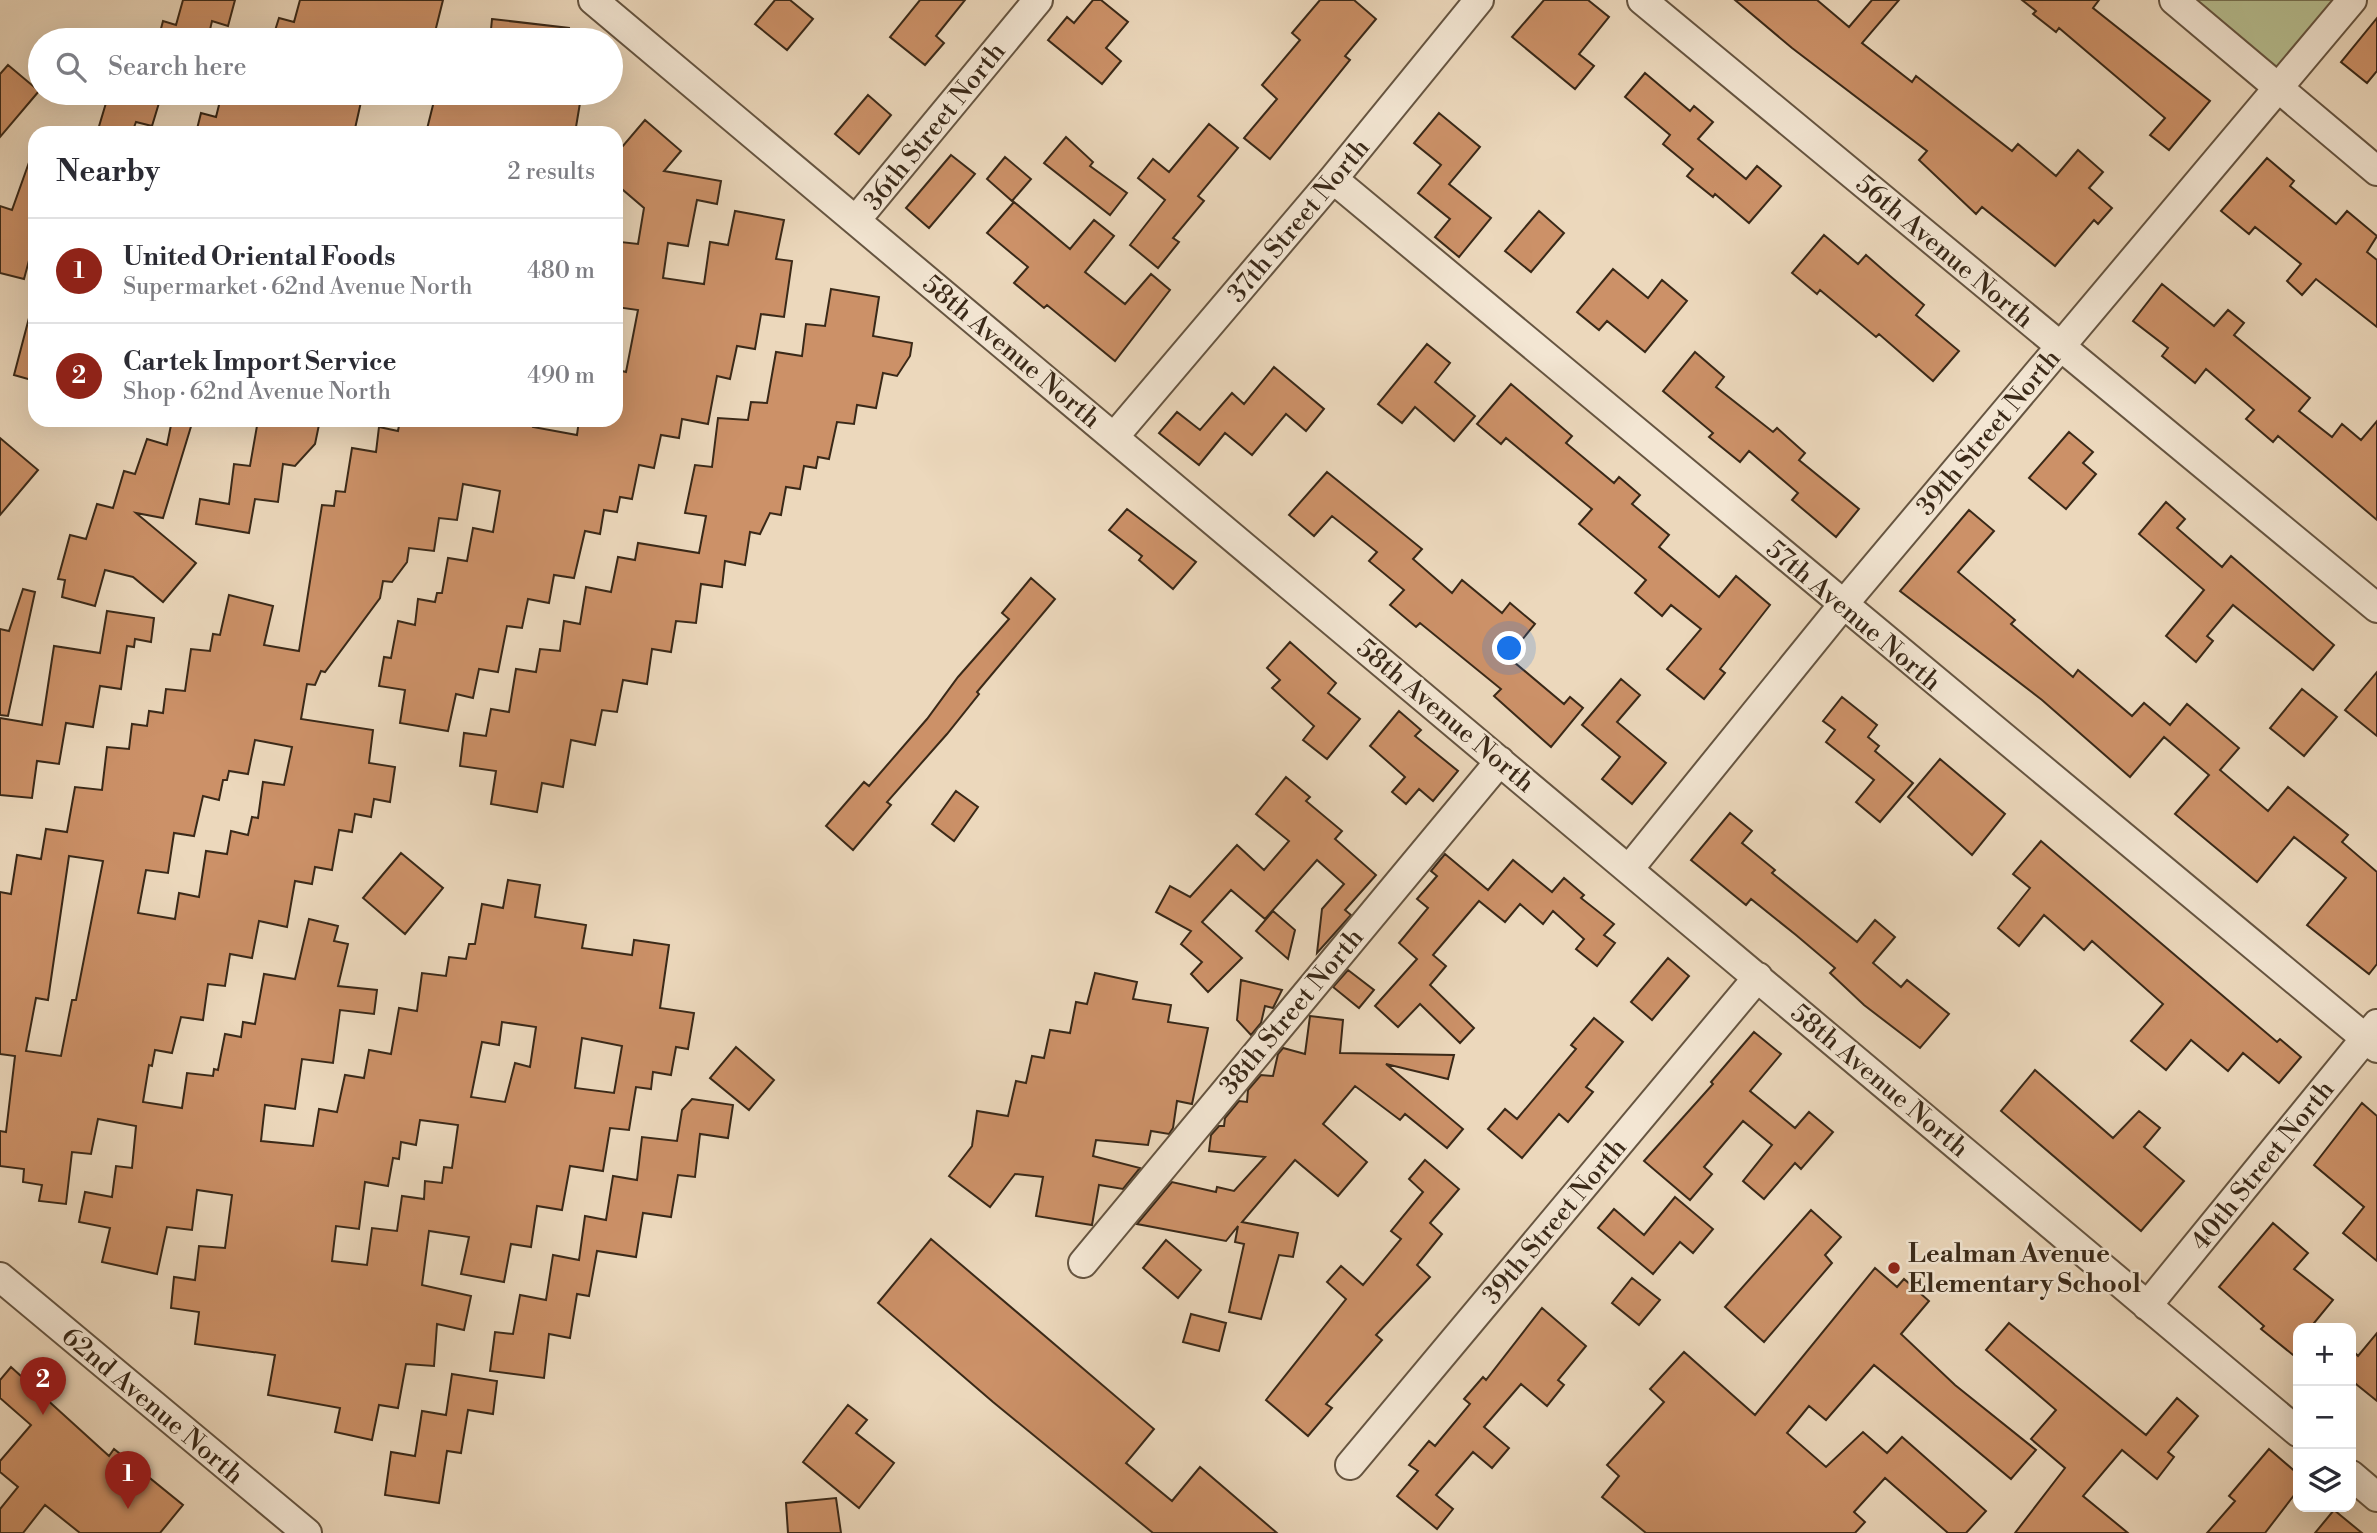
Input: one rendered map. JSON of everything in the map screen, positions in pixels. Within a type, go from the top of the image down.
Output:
[{"type":"street","name":"36th Street North","points":[[856,220],[1038,0]]},
{"type":"street","name":"37th Street North","points":[[1114,437],[1333,179],[1479,0]]},
{"type":"street","name":"56th Avenue North","points":[[1642,0],[2377,608]]},
{"type":"street","points":[[2174,0],[2377,171]]},
{"type":"street","name":"39th Street North","points":[[1629,869],[1842,606],[2352,0]]},
{"type":"street","name":"58th Avenue North","points":[[598,2],[2293,1428]]},
{"type":"street","name":"57th Avenue North","points":[[1333,179],[1842,606],[2373,1037]]},
{"type":"street","name":"38th Street North","points":[[1083,1263],[1500,761]]},
{"type":"street","name":"39th Street North","points":[[1350,1465],[1758,977]]},
{"type":"street","name":"40th Street North","points":[[2147,1306],[2373,1037]]},
{"type":"street","name":"62nd Avenue North","points":[[0,1277],[307,1533]]},
{"type":"street","points":[[2356,1479],[2377,1497]]},
{"type":"green space","points":[[2191,0],[2339,0],[2277,74]]},
{"type":"building","points":[[183,0],[235,0],[228,26],[212,21],[210,28],[161,28],[163,21],[176,25]]},
{"type":"building","points":[[300,0],[443,0],[436,28],[276,28],[279,18],[294,22]]},
{"type":"building","points":[[775,0],[790,0],[813,19],[787,50],[755,24]]},
{"type":"building","points":[[920,0],[965,0],[936,36],[944,43],[925,65],[890,37]]},
{"type":"building","points":[[1093,0],[1101,0],[1128,22],[1106,48],[1121,61],[1102,84],[1048,40],[1067,17],[1074,23]]},
{"type":"building","points":[[1320,0],[1354,0],[1376,19],[1345,56],[1350,60],[1270,159],[1244,138],[1277,99],[1262,85],[1300,40],[1292,33]]},
{"type":"building","points":[[1544,0],[1588,0],[1609,17],[1579,54],[1594,66],[1575,89],[1512,37]]},
{"type":"building","points":[[1735,0],[1817,0],[1849,27],[1872,0],[1899,0],[1862,43],[1912,82],[1916,76],[2012,151],[2018,144],[2056,176],[2078,150],[2103,172],[2089,188],[2112,208],[2098,224],[2094,220],[2055,266],[1982,207],[1976,214],[1919,160],[1927,151],[1792,48]]},
{"type":"building","points":[[2022,0],[2099,0],[2093,8],[2210,101],[2169,150],[2150,135],[2165,118],[2059,28],[2056,32],[2033,14],[2036,11]]},
{"type":"building","points":[[2377,18],[2377,71],[2367,83],[2341,62]]},
{"type":"building","points":[[492,19],[569,28],[491,28]]},
{"type":"building","points":[[8,65],[28,82],[28,104],[0,137],[0,74]]},
{"type":"building","points":[[1645,73],[1690,111],[1694,106],[1713,122],[1698,139],[1746,179],[1757,166],[1781,186],[1749,223],[1715,194],[1713,197],[1687,176],[1693,169],[1663,144],[1670,135],[1625,97]]},
{"type":"building","points":[[868,95],[891,115],[859,154],[835,134]]},
{"type":"building","points":[[105,105],[158,105],[152,126],[136,122],[135,126],[99,126]]},
{"type":"building","points":[[219,105],[360,105],[356,126],[198,126],[201,113],[216,117]]},
{"type":"building","points":[[433,105],[580,105],[576,126],[428,126]]},
{"type":"building","points":[[1439,113],[1480,147],[1449,184],[1491,218],[1459,257],[1435,237],[1450,219],[1418,193],[1441,165],[1414,143]]},
{"type":"building","points":[[645,120],[681,151],[664,171],[721,181],[717,204],[697,200],[688,246],[668,243],[663,278],[704,284],[710,242],[728,245],[735,211],[784,220],[776,259],[792,261],[784,317],[761,314],[755,349],[737,346],[730,379],[717,376],[708,424],[682,419],[679,438],[661,435],[654,468],[639,465],[632,499],[620,497],[617,512],[604,510],[600,534],[585,531],[574,578],[554,575],[549,603],[528,599],[522,628],[507,626],[498,672],[479,669],[473,698],[456,694],[448,731],[400,723],[405,690],[379,686],[384,657],[391,658],[398,621],[415,625],[418,599],[435,602],[437,593],[442,593],[448,558],[467,561],[473,528],[493,532],[500,491],[463,484],[457,520],[439,518],[434,551],[409,548],[407,562],[392,582],[383,581],[380,598],[325,672],[321,671],[315,685],[307,684],[301,719],[373,730],[369,763],[395,767],[390,802],[374,799],[371,817],[355,814],[352,832],[339,830],[332,870],[315,867],[312,884],[295,881],[287,927],[259,921],[252,958],[230,954],[225,986],[208,984],[203,1020],[181,1017],[172,1053],[155,1050],[152,1066],[149,1065],[143,1102],[182,1108],[187,1073],[213,1076],[214,1069],[218,1070],[225,1034],[241,1037],[243,1022],[255,1024],[264,974],[295,979],[309,919],[338,926],[334,941],[348,944],[338,986],[377,990],[374,1014],[340,1010],[333,1063],[302,1059],[295,1109],[265,1105],[261,1141],[313,1146],[319,1109],[337,1112],[345,1075],[364,1078],[369,1050],[391,1054],[399,1008],[417,1011],[422,973],[446,976],[449,957],[466,959],[469,944],[475,944],[482,904],[503,908],[508,880],[540,885],[535,917],[586,925],[582,948],[632,955],[634,940],[669,945],[660,1008],[694,1013],[688,1049],[676,1047],[671,1075],[653,1072],[651,1089],[636,1087],[629,1130],[610,1128],[603,1171],[570,1166],[562,1210],[537,1206],[531,1247],[511,1244],[504,1282],[461,1274],[469,1237],[429,1231],[422,1285],[471,1296],[464,1330],[437,1324],[434,1366],[406,1364],[398,1408],[379,1405],[372,1440],[335,1432],[340,1408],[268,1395],[275,1355],[195,1344],[199,1312],[171,1308],[174,1277],[195,1280],[199,1246],[225,1248],[232,1195],[197,1190],[192,1230],[167,1227],[157,1274],[102,1262],[110,1228],[79,1222],[85,1192],[112,1197],[116,1166],[132,1168],[136,1126],[98,1119],[91,1154],[72,1152],[66,1204],[39,1201],[42,1185],[23,1182],[24,1169],[0,1166],[0,1131],[6,1132],[15,1056],[0,1054],[0,892],[11,894],[17,855],[41,859],[46,829],[67,832],[75,787],[102,790],[107,747],[129,749],[132,724],[147,726],[149,711],[163,713],[166,689],[185,691],[191,649],[210,651],[213,634],[220,635],[229,595],[273,606],[264,645],[299,651],[322,505],[334,506],[336,491],[345,492],[352,448],[376,452],[379,427],[398,431],[399,427],[533,427],[577,435],[578,427],[623,427],[623,371],[626,372],[638,310],[623,308],[623,242],[638,244],[644,208],[623,190],[623,146]],"holes":[[[255,740],[292,747],[284,785],[263,782],[258,818],[252,817],[248,835],[231,831],[227,854],[206,851],[199,897],[179,893],[175,919],[138,913],[146,870],[168,873],[174,833],[194,836],[203,796],[219,800],[223,780],[227,780],[229,771],[248,774]],[[69,856],[103,861],[76,1000],[72,1000],[61,1056],[26,1051],[36,998],[48,1000]],[[502,1022],[536,1027],[530,1067],[515,1063],[505,1102],[471,1097],[482,1042],[499,1045]],[[582,1038],[622,1046],[614,1093],[575,1088]],[[420,1120],[458,1125],[452,1168],[444,1167],[442,1183],[425,1181],[424,1199],[402,1196],[397,1231],[372,1228],[367,1265],[332,1261],[336,1226],[359,1229],[365,1182],[388,1186],[393,1158],[399,1159],[401,1142],[416,1145]]]},
{"type":"building","points":[[1209,124],[1238,148],[1198,196],[1204,201],[1173,238],[1179,242],[1158,268],[1130,245],[1165,200],[1138,178],[1153,159],[1169,172]]},
{"type":"building","points":[[1066,137],[1093,162],[1090,166],[1127,193],[1110,215],[1044,163]]},
{"type":"building","points":[[951,155],[975,174],[929,228],[906,208]]},
{"type":"building","points":[[1005,157],[1031,179],[1012,201],[987,179]]},
{"type":"building","points":[[2267,158],[2294,181],[2290,186],[2336,224],[2347,211],[2377,236],[2367,252],[2377,260],[2377,327],[2316,279],[2302,295],[2287,281],[2301,264],[2255,227],[2249,234],[2221,211]]},
{"type":"building","points":[[28,165],[28,264],[24,279],[0,273],[0,206],[12,210]]},
{"type":"building","points":[[1014,202],[1070,249],[1094,220],[1114,236],[1085,272],[1125,304],[1151,274],[1170,290],[1115,361],[1047,305],[1044,308],[1014,283],[1028,267],[987,233]]},
{"type":"building","points":[[1539,211],[1564,233],[1531,272],[1505,251]]},
{"type":"building","points":[[1824,235],[1858,264],[1866,255],[1924,305],[1916,315],[1959,351],[1933,381],[1879,334],[1876,337],[1820,290],[1817,294],[1792,273]]},
{"type":"building","points":[[1613,269],[1648,298],[1662,280],[1687,301],[1645,352],[1607,321],[1599,330],[1577,312]]},
{"type":"building","points":[[2162,284],[2214,326],[2228,310],[2244,323],[2234,335],[2310,398],[2299,411],[2332,437],[2342,424],[2361,440],[2377,421],[2377,520],[2278,436],[2273,442],[2246,419],[2254,410],[2206,369],[2195,383],[2162,356],[2168,348],[2133,321]]},
{"type":"building","points":[[831,289],[879,297],[873,336],[912,343],[910,356],[897,376],[883,373],[876,408],[857,405],[854,424],[837,422],[829,459],[818,457],[816,468],[804,466],[800,489],[786,487],[781,515],[770,513],[760,534],[750,532],[745,565],[725,561],[722,587],[701,584],[696,623],[676,621],[671,652],[652,649],[647,684],[623,680],[617,712],[602,710],[595,745],[571,740],[563,787],[542,783],[537,812],[491,804],[496,771],[460,766],[464,733],[486,736],[491,709],[509,712],[516,669],[536,672],[540,649],[560,651],[564,621],[580,624],[586,587],[611,592],[618,557],[635,560],[638,543],[699,553],[706,516],[685,513],[695,465],[712,467],[718,418],[748,420],[751,402],[767,403],[776,352],[802,356],[806,324],[825,326]]},
{"type":"building","points":[[28,322],[28,379],[14,375]]},
{"type":"building","points":[[1427,344],[1450,363],[1435,382],[1475,416],[1454,441],[1415,407],[1402,423],[1378,404]]},
{"type":"building","points":[[1695,352],[1724,377],[1716,387],[1773,432],[1777,428],[1805,453],[1799,460],[1859,509],[1836,537],[1792,500],[1798,493],[1749,451],[1740,462],[1709,437],[1713,433],[1663,391]]},
{"type":"building","points":[[1274,367],[1324,409],[1306,431],[1286,414],[1252,455],[1225,433],[1199,465],[1159,433],[1177,412],[1200,430],[1232,393],[1244,404]]},
{"type":"building","points":[[1511,384],[1572,436],[1566,443],[1614,483],[1619,477],[1640,495],[1632,504],[1669,535],[1659,547],[1719,597],[1736,576],[1770,605],[1720,669],[1725,673],[1704,699],[1667,669],[1701,629],[1671,605],[1662,616],[1635,593],[1646,580],[1579,524],[1592,509],[1506,438],[1501,444],[1477,424]]},
{"type":"building","points":[[171,427],[191,427],[163,518],[136,513],[196,563],[163,602],[133,577],[105,570],[95,606],[62,597],[65,580],[58,579],[70,535],[86,539],[97,504],[113,508],[124,471],[135,474],[147,439],[167,445]]},
{"type":"building","points":[[257,427],[319,427],[315,444],[295,466],[283,464],[278,502],[255,499],[249,533],[196,524],[200,499],[229,504],[234,464],[250,466]]},
{"type":"building","points":[[2069,432],[2093,452],[2083,463],[2096,474],[2066,509],[2029,478]]},
{"type":"building","points":[[0,438],[38,470],[0,515]]},
{"type":"building","points":[[1327,472],[1422,549],[1413,559],[1452,593],[1462,580],[1502,613],[1510,603],[1535,624],[1508,657],[1564,704],[1570,697],[1583,708],[1551,747],[1494,696],[1501,689],[1420,623],[1416,627],[1390,605],[1404,590],[1369,561],[1377,552],[1332,516],[1314,536],[1289,515]]},
{"type":"building","points":[[2166,502],[2185,519],[2177,528],[2222,567],[2231,556],[2334,645],[2313,670],[2233,605],[2207,636],[2213,641],[2196,662],[2166,636],[2204,590],[2139,534]]},
{"type":"building","points":[[1127,509],[1196,562],[1173,589],[1139,560],[1142,556],[1109,530]]},
{"type":"building","points":[[1969,510],[1994,531],[1958,572],[2015,620],[2011,624],[2073,677],[2078,670],[2132,716],[2144,703],[2170,725],[2187,704],[2239,748],[2220,770],[2268,811],[2288,787],[2348,835],[2342,842],[2377,872],[2377,964],[2369,974],[2307,925],[2346,878],[2294,837],[2257,882],[2175,814],[2209,775],[2164,737],[2130,777],[2042,700],[1900,591]]},
{"type":"building","points":[[1031,578],[1055,599],[977,692],[979,694],[947,734],[887,802],[891,805],[853,850],[826,826],[864,782],[869,786],[927,719],[958,677],[1009,619],[1002,613]]},
{"type":"building","points":[[23,589],[35,592],[8,716],[0,715],[0,629],[9,631]]},
{"type":"building","points":[[107,611],[154,618],[151,642],[135,639],[134,647],[127,646],[121,689],[100,686],[93,727],[66,723],[59,764],[37,761],[32,798],[0,795],[0,718],[42,725],[54,646],[100,653]]},
{"type":"building","points":[[1290,642],[1336,683],[1328,693],[1360,719],[1327,759],[1303,740],[1314,726],[1272,688],[1280,680],[1267,668]]},
{"type":"building","points":[[2377,672],[2377,736],[2345,710]]},
{"type":"building","points":[[1621,679],[1640,695],[1617,722],[1666,763],[1632,804],[1602,779],[1620,757],[1582,725]]},
{"type":"building","points":[[2302,689],[2337,717],[2304,756],[2270,728]]},
{"type":"building","points":[[1842,697],[1877,725],[1868,737],[1879,746],[1875,751],[1913,783],[1880,822],[1856,802],[1874,780],[1826,742],[1835,730],[1823,721]]},
{"type":"building","points":[[1399,711],[1421,730],[1415,736],[1458,771],[1433,801],[1419,789],[1406,804],[1392,792],[1405,777],[1370,746]]},
{"type":"building","points":[[1940,759],[2005,814],[1972,855],[1908,797]]},
{"type":"building","points":[[1286,777],[1310,797],[1306,801],[1342,831],[1335,839],[1376,875],[1345,910],[1351,915],[1317,953],[1322,909],[1344,884],[1317,860],[1265,919],[1231,890],[1202,922],[1242,958],[1208,992],[1191,974],[1202,962],[1181,944],[1191,931],[1156,912],[1170,886],[1190,897],[1237,845],[1264,870],[1289,841],[1256,814]]},
{"type":"building","points":[[956,791],[978,807],[954,841],[932,824]]},
{"type":"building","points":[[1730,813],[1752,831],[1742,843],[1775,870],[1772,873],[1857,942],[1875,920],[1895,937],[1873,963],[1901,987],[1907,980],[1949,1014],[1920,1048],[1864,1005],[1830,973],[1835,968],[1796,935],[1751,899],[1746,905],[1691,860]]},
{"type":"building","points":[[2041,841],[2277,1042],[2280,1039],[2301,1057],[2279,1083],[2243,1053],[2228,1071],[2191,1040],[2166,1070],[2131,1041],[2163,1004],[2092,941],[2084,950],[2044,915],[2019,946],[1998,928],[2030,888],[2013,874]]},
{"type":"building","points":[[401,853],[443,888],[405,934],[363,898]]},
{"type":"building","points":[[1445,854],[1488,890],[1513,860],[1552,892],[1564,878],[1584,895],[1581,898],[1614,924],[1604,935],[1615,943],[1597,966],[1576,949],[1584,939],[1553,911],[1543,924],[1520,904],[1505,922],[1479,901],[1433,955],[1446,966],[1430,985],[1474,1028],[1460,1043],[1420,1004],[1398,1027],[1375,1006],[1417,959],[1399,943],[1428,908],[1417,899],[1437,876],[1431,871]]},
{"type":"building","points":[[1273,911],[1295,930],[1288,959],[1256,931]]},
{"type":"building","points":[[1668,958],[1689,976],[1652,1020],[1631,1002]]},
{"type":"building","points":[[1348,970],[1374,990],[1359,1008],[1333,987]]},
{"type":"building","points":[[1095,973],[1137,982],[1133,999],[1171,1005],[1168,1022],[1208,1028],[1192,1104],[1177,1101],[1173,1128],[1169,1134],[1151,1131],[1148,1145],[1096,1140],[1093,1156],[1140,1168],[1123,1189],[1099,1185],[1092,1225],[1036,1216],[1043,1177],[1015,1174],[990,1207],[949,1176],[972,1146],[977,1111],[1008,1116],[1016,1081],[1026,1083],[1032,1056],[1044,1058],[1050,1030],[1070,1033],[1076,1002],[1087,1004]]},
{"type":"building","points":[[1241,980],[1282,990],[1273,1008],[1265,1006],[1261,1023],[1251,1035],[1237,1020]]},
{"type":"building","points":[[1310,1016],[1343,1020],[1340,1053],[1454,1055],[1448,1079],[1386,1064],[1463,1129],[1447,1148],[1405,1114],[1400,1120],[1355,1086],[1323,1124],[1367,1162],[1338,1196],[1295,1160],[1242,1222],[1298,1233],[1293,1257],[1279,1255],[1261,1319],[1229,1312],[1244,1244],[1235,1242],[1238,1226],[1226,1241],[1137,1224],[1172,1182],[1216,1192],[1217,1187],[1234,1191],[1265,1157],[1209,1151],[1211,1135],[1219,1126],[1224,1126],[1225,1118],[1239,1101],[1247,1102],[1248,1090],[1261,1075],[1273,1076],[1278,1054],[1283,1048],[1305,1054]]},
{"type":"building","points":[[1594,1018],[1623,1042],[1586,1087],[1593,1092],[1568,1122],[1559,1114],[1522,1158],[1488,1129],[1505,1109],[1517,1119],[1576,1049],[1571,1045]]},
{"type":"building","points":[[1754,1032],[1781,1054],[1750,1091],[1795,1128],[1809,1112],[1833,1132],[1801,1169],[1795,1163],[1764,1199],[1743,1181],[1772,1145],[1743,1121],[1704,1167],[1712,1174],[1690,1200],[1644,1161],[1713,1084],[1711,1082]]},
{"type":"building","points":[[736,1047],[774,1080],[749,1110],[710,1078]]},
{"type":"building","points":[[2035,1070],[2113,1138],[2139,1111],[2160,1128],[2144,1147],[2184,1181],[2141,1231],[2001,1111]]},
{"type":"building","points":[[692,1099],[733,1105],[728,1138],[700,1134],[695,1177],[678,1175],[671,1217],[643,1213],[636,1257],[597,1251],[589,1296],[577,1294],[570,1338],[549,1334],[544,1378],[490,1371],[495,1332],[513,1334],[520,1295],[546,1300],[553,1255],[579,1260],[585,1216],[606,1220],[613,1176],[637,1180],[642,1137],[677,1141],[682,1110]]},
{"type":"building","points":[[2362,1103],[2377,1116],[2377,1261],[2343,1233],[2364,1207],[2314,1165]]},
{"type":"building","points":[[1425,1160],[1459,1189],[1430,1223],[1442,1234],[1417,1265],[1430,1277],[1376,1335],[1382,1340],[1326,1404],[1332,1408],[1308,1436],[1266,1400],[1346,1299],[1327,1282],[1341,1266],[1363,1285],[1401,1239],[1391,1231],[1423,1192],[1409,1179]]},
{"type":"building","points":[[1675,1197],[1713,1229],[1693,1253],[1680,1242],[1653,1274],[1598,1228],[1614,1209],[1644,1235]]},
{"type":"building","points":[[1811,1210],[1841,1237],[1825,1255],[1832,1263],[1764,1342],[1725,1307]]},
{"type":"building","points":[[2273,1223],[2308,1253],[2294,1269],[2333,1300],[2314,1323],[2293,1323],[2293,1355],[2261,1329],[2264,1326],[2219,1287]]},
{"type":"building","points":[[931,1239],[1154,1429],[1126,1463],[1172,1501],[1200,1467],[1277,1533],[1153,1533],[993,1402],[878,1303]]},
{"type":"building","points":[[1166,1240],[1201,1270],[1178,1298],[1143,1268]]},
{"type":"building","points":[[1875,1268],[1897,1287],[1904,1279],[1929,1301],[1901,1334],[1955,1385],[2036,1450],[2011,1479],[1874,1365],[1826,1420],[1809,1406],[1787,1433],[1826,1467],[1863,1432],[1887,1453],[1902,1437],[1986,1511],[1966,1533],[1948,1533],[1885,1478],[1854,1512],[1865,1522],[1855,1533],[1646,1533],[1602,1497],[1619,1476],[1607,1465],[1664,1402],[1650,1389],[1684,1352],[1755,1415]]},
{"type":"building","points":[[1632,1278],[1660,1300],[1639,1325],[1612,1303]]},
{"type":"building","points":[[1542,1308],[1586,1346],[1558,1380],[1564,1385],[1547,1406],[1521,1384],[1484,1427],[1509,1448],[1492,1468],[1473,1452],[1436,1495],[1453,1509],[1437,1529],[1397,1496],[1418,1471],[1409,1465],[1429,1441],[1435,1446],[1470,1404],[1464,1399],[1483,1377],[1486,1380]]},
{"type":"building","points":[[1191,1314],[1226,1323],[1219,1351],[1183,1342]]},
{"type":"building","points":[[2009,1323],[2146,1435],[2177,1398],[2198,1416],[2168,1452],[2174,1457],[2157,1479],[2122,1450],[2083,1496],[2128,1533],[2015,1533],[2065,1468],[2031,1439],[2056,1410],[1986,1350]]},
{"type":"building","points":[[2377,1333],[2377,1401],[2356,1384],[2356,1354],[2358,1356]]},
{"type":"building","points":[[11,1367],[109,1456],[114,1449],[183,1505],[160,1533],[80,1533],[45,1505],[23,1533],[0,1533],[0,1509],[18,1487],[0,1472],[0,1461],[31,1425],[0,1398],[0,1380]]},
{"type":"building","points":[[452,1374],[497,1381],[493,1414],[468,1410],[461,1453],[447,1451],[439,1503],[385,1495],[391,1452],[415,1456],[422,1411],[446,1415]]},
{"type":"building","points":[[848,1405],[867,1420],[856,1433],[894,1463],[859,1508],[803,1462]]},
{"type":"building","points":[[2269,1449],[2293,1470],[2293,1497],[2265,1533],[2207,1533],[2235,1501],[2229,1496]]},
{"type":"building","points":[[836,1498],[841,1533],[788,1533],[786,1503]]},
{"type":"building","points":[[2332,1512],[2336,1512],[2362,1533],[2315,1533]]},
{"type":"place","name":"Lealman Avenue Elementary School","points":[[1894,1268]]},
{"type":"place","name":"Cartek Import Service","points":[[43,1415]]},
{"type":"place","name":"United Oriental Foods","points":[[128,1509]]}]
